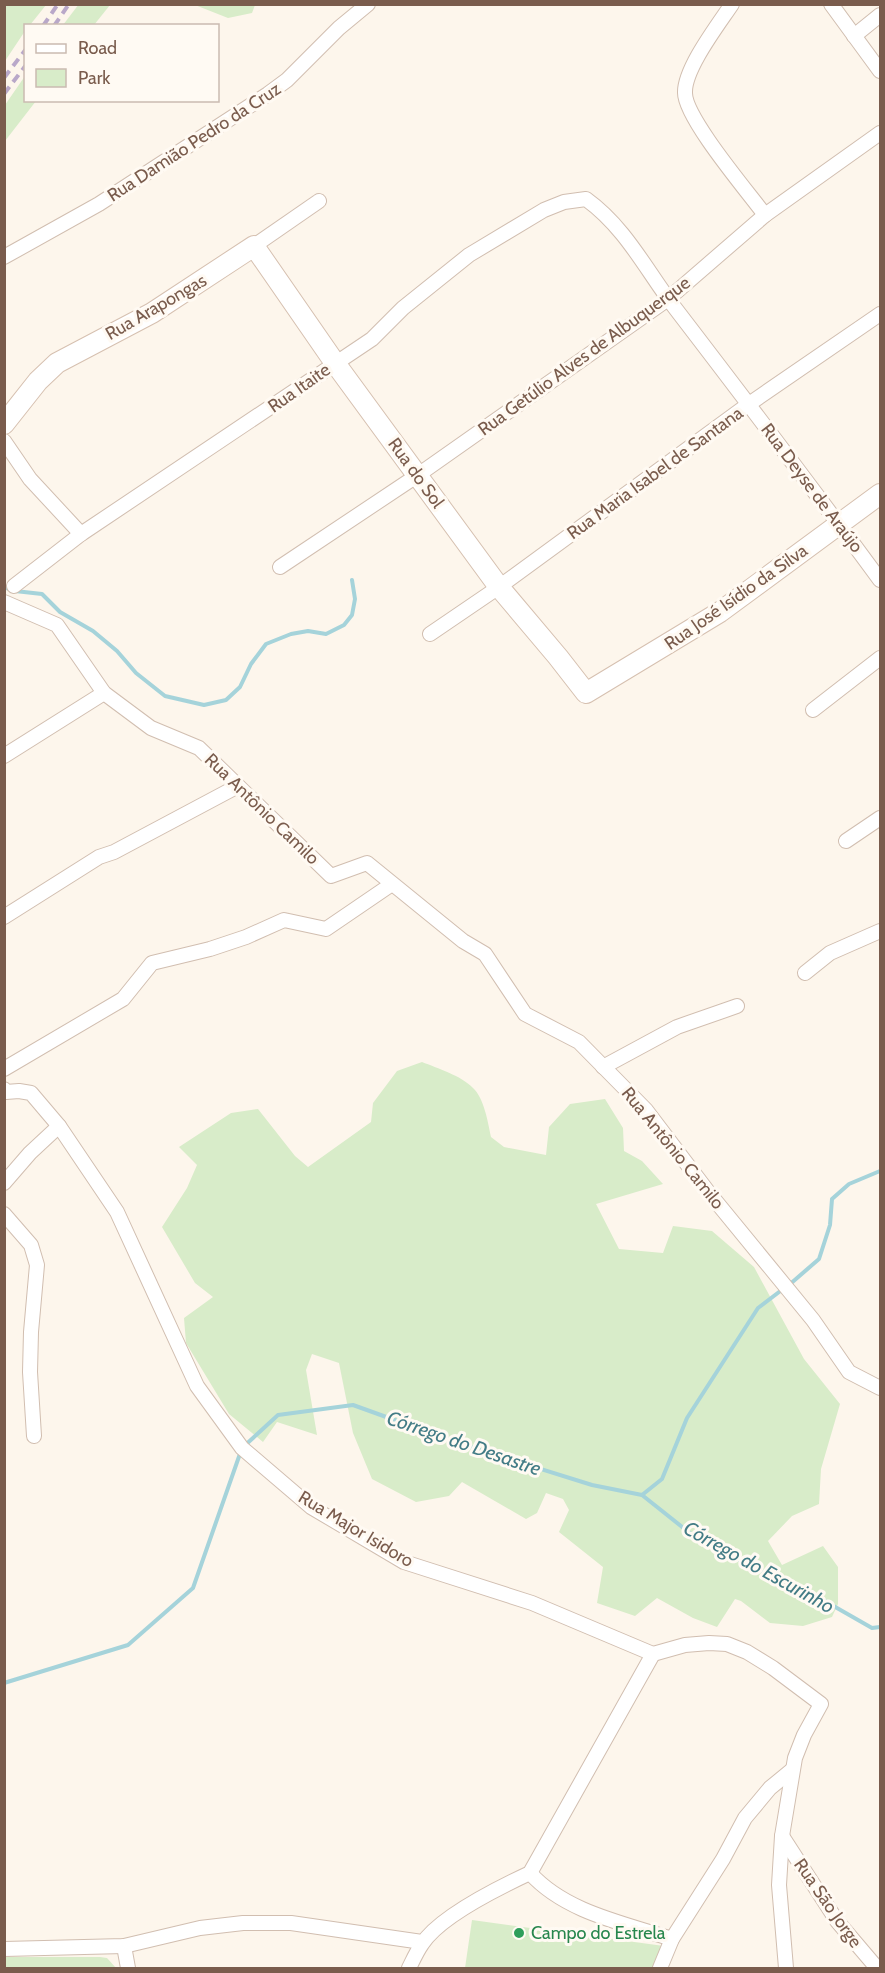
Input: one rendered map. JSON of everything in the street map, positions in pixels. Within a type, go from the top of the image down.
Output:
[{"type":"street","name":"Rua Damião Pedro da Cruz","points":[[4,257],[99,204],[268,94],[287,80],[339,28],[368,4]]},
{"type":"street","points":[[732,4],[696,60],[687,77],[684,92],[691,115],[765,215]]},
{"type":"street","points":[[831,4],[880,71]]},
{"type":"street","points":[[854,36],[880,15]]},
{"type":"street","name":"Rua Getúlio Alves de Albuquerque","points":[[280,567],[418,475],[668,299],[765,215],[880,133]]},
{"type":"street","name":"Rua Deyse de Araújo","points":[[586,199],[614,222],[668,299],[880,580]]},
{"type":"street","name":"Rua Itaite","points":[[14,586],[81,534],[372,339],[403,308],[469,255],[544,210],[564,202],[586,199]]},
{"type":"street","name":"Rua Arapongas","points":[[4,424],[38,381],[57,363],[152,313],[319,201]]},
{"type":"street","name":"Rua do Sol","points":[[254,246],[335,363],[499,587],[586,693]]},
{"type":"street","name":"Rua Maria Isabel de Santana","points":[[430,634],[499,587],[749,404],[880,314]]},
{"type":"street","points":[[4,441],[30,479],[81,534]]},
{"type":"street","name":"Rua José Isídio da Silva","points":[[586,693],[720,612],[880,494]]},
{"type":"street","name":"Rua Antônio Camilo","points":[[4,602],[57,625],[104,693],[151,728],[200,748],[331,876],[367,863],[463,941],[485,954],[525,1014],[579,1042],[646,1110],[709,1193],[813,1320],[849,1372],[880,1388]]},
{"type":"street","points":[[813,710],[880,658]]},
{"type":"street","points":[[4,756],[104,693]]},
{"type":"street","points":[[4,917],[99,857],[114,852],[238,786]]},
{"type":"street","points":[[846,841],[880,818]]},
{"type":"street","points":[[4,1069],[123,999],[152,963],[210,949],[246,937],[284,920],[326,929],[392,884]]},
{"type":"street","points":[[805,973],[830,953],[880,932]]},
{"type":"street","points":[[603,1066],[677,1027],[737,1006]]},
{"type":"street","name":"Rua Major Isidoro","points":[[4,1089],[6,1092],[31,1093],[59,1126],[117,1212],[197,1386],[242,1448],[311,1507],[404,1562],[532,1603],[653,1654]]},
{"type":"street","points":[[4,1183],[30,1153],[59,1126]]},
{"type":"street","points":[[4,1214],[31,1245],[37,1265],[30,1362],[34,1436]]},
{"type":"street","points":[[409,1968],[422,1942],[446,1921],[473,1903],[530,1873],[653,1654],[685,1645],[709,1643],[727,1644],[747,1652],[773,1668],[821,1704],[804,1736],[793,1764],[782,1836],[779,1885],[786,1968]]},
{"type":"street","points":[[660,1968],[672,1939],[723,1859],[745,1818],[793,1764]]},
{"type":"street","name":"Rua São Jorge","points":[[782,1836],[837,1921],[877,1968]]},
{"type":"street","points":[[530,1873],[543,1887],[578,1907],[672,1939]]},
{"type":"street","points":[[4,1949],[124,1946],[200,1928],[243,1923],[291,1923],[422,1942]]},
{"type":"street","points":[[124,1946],[128,1968]]},
{"type":"green space","points":[[5,4],[46,5],[31,24],[24,24],[24,32],[5,61]]},
{"type":"green space","points":[[79,4],[110,4],[95,24],[64,24]]},
{"type":"green space","points":[[195,5],[255,5],[252,13],[228,18]]},
{"type":"green space","points":[[24,77],[24,102],[35,102],[5,141],[5,105]]},
{"type":"green space","points":[[422,1062],[456,1076],[477,1092],[483,1104],[491,1137],[504,1147],[546,1155],[549,1127],[570,1104],[605,1099],[623,1128],[624,1151],[642,1161],[663,1184],[596,1204],[619,1249],[663,1253],[673,1226],[712,1231],[754,1267],[804,1359],[840,1404],[821,1469],[819,1504],[792,1516],[768,1541],[782,1565],[823,1546],[838,1567],[838,1604],[832,1617],[803,1626],[770,1623],[735,1599],[717,1627],[693,1618],[657,1598],[635,1616],[597,1603],[603,1567],[559,1532],[569,1510],[563,1499],[546,1493],[537,1513],[526,1519],[462,1482],[449,1496],[416,1502],[372,1479],[353,1433],[339,1363],[312,1354],[306,1370],[317,1435],[277,1422],[263,1442],[229,1414],[186,1343],[184,1318],[213,1297],[195,1283],[162,1227],[187,1188],[197,1165],[179,1147],[231,1113],[258,1109],[295,1156],[308,1167],[371,1122],[373,1103],[397,1071]]},
{"type":"green space","name":"Campo do Estrela","points":[[472,1920],[664,1946],[658,1968],[465,1968]]},
{"type":"green space","points":[[5,1957],[100,1957],[107,1958],[116,1968],[5,1968]]},
{"type":"waterway","points":[[4,587],[15,591],[42,594],[60,612],[93,631],[117,651],[136,673],[165,696],[204,705],[226,700],[240,687],[251,664],[266,644],[291,634],[308,631],[326,634],[344,625],[352,615],[355,599],[352,580]]},
{"type":"waterway","name":"Córrego do Desastre","points":[[789,1285],[819,1259],[830,1225],[832,1199],[849,1184],[880,1171]]},
{"type":"waterway","name":"Córrego do Desastre","points":[[4,1683],[128,1645],[193,1588],[242,1448],[278,1415],[353,1405],[464,1445],[592,1485],[642,1495],[662,1479],[687,1418],[758,1308],[783,1289]]},
{"type":"waterway","name":"Córrego do Escurinho","points":[[642,1495],[696,1538],[823,1600],[872,1628],[880,1627]]},
{"type":"railway","points":[[44,24],[58,4]]},
{"type":"railway","points":[[55,24],[69,4]]},
{"type":"railway","points":[[4,78],[24,52]]},
{"type":"railway","points":[[4,94],[24,68]]},
{"type":"place","name":"Campo do Estrela","points":[[519,1933]]}]
